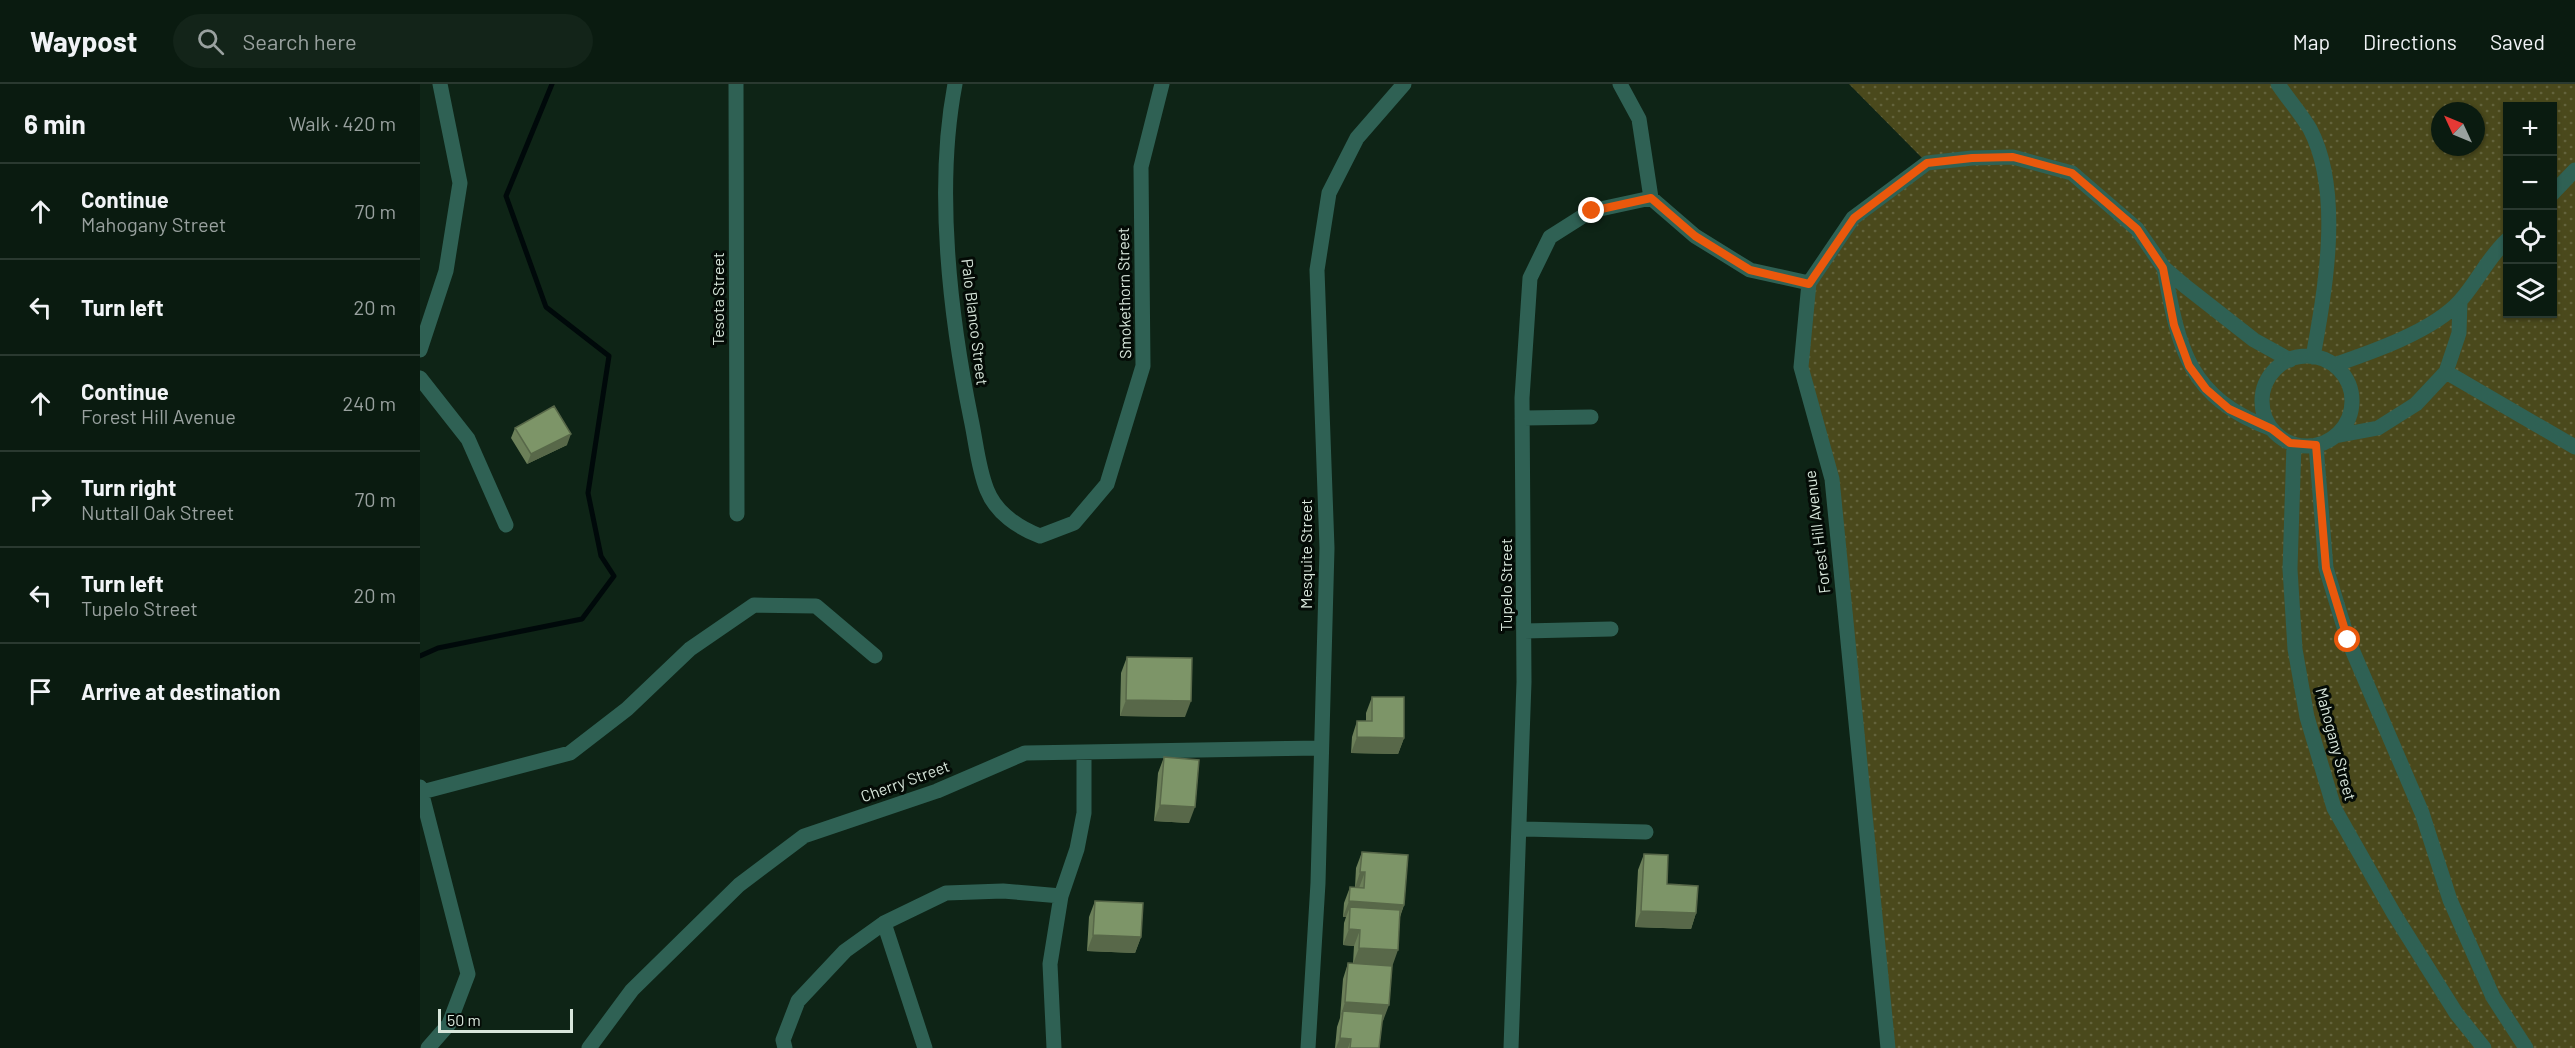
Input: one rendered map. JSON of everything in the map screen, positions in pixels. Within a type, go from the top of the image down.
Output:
[{"type":"street","points":[[420,350],[446,271],[460,183],[440,84]]},
{"type":"street","name":"Tesota Street","points":[[736,84],[737,514]]},
{"type":"street","name":"Palo Blanco Street","points":[[955,84],[950,108],[947,188],[949,277],[959,362],[987,491],[1004,514],[1021,529],[1040,536]]},
{"type":"street","name":"Smokethorn Street","points":[[1040,536],[1074,523],[1107,484],[1143,366],[1141,166],[1162,84]]},
{"type":"street","name":"Mesquite Street","points":[[1308,1048],[1318,884],[1327,548],[1317,270],[1329,194],[1357,138],[1404,84]]},
{"type":"street","points":[[1620,84],[1639,119],[1651,198],[1695,236],[1750,270],[1809,284]]},
{"type":"street","points":[[2278,84],[2310,130],[2323,171],[2330,238],[2323,300],[2313,357]]},
{"type":"street","name":"Forest Hill Avenue","points":[[1888,1048],[1832,478],[1801,367],[1809,284],[1854,218],[1927,163],[1972,158],[2013,157],[2072,173],[2137,229],[2163,268],[2254,340],[2290,360]]},
{"type":"street","points":[[2557,190],[2575,170]]},
{"type":"street","name":"Tupelo Street","points":[[1511,1048],[1524,631],[1522,418],[1530,278],[1550,237],[1592,211],[1651,198]]},
{"type":"street","points":[[2334,365],[2387,347],[2447,313],[2460,301],[2494,252],[2503,244]]},
{"type":"street","name":"Forest Hill Avenue","points":[[2163,268],[2174,325],[2189,366],[2206,389],[2229,409],[2272,429]]},
{"type":"street","points":[[2335,436],[2343,428],[2352,406],[2349,383],[2334,365],[2313,357],[2290,360],[2271,375],[2263,396],[2266,419],[2280,437],[2294,444],[2316,445],[2335,436],[2378,428],[2416,404],[2446,372],[2459,333],[2460,301]]},
{"type":"street","points":[[2446,372],[2575,447]]},
{"type":"street","points":[[420,378],[468,440],[506,525]]},
{"type":"street","points":[[1522,418],[1591,417]]},
{"type":"street","name":"Mahogany Street","points":[[2294,444],[2290,569],[2295,649],[2307,717],[2334,808],[2394,915],[2456,1013],[2484,1048]]},
{"type":"street","points":[[2316,445],[2326,568],[2348,640],[2422,813],[2450,900],[2493,998],[2526,1048]]},
{"type":"street","points":[[428,1048],[449,1024],[468,974],[421,790],[570,753],[627,709],[690,649],[754,605],[816,606],[875,656]]},
{"type":"street","points":[[1524,631],[1611,629]]},
{"type":"street","name":"Cherry Street","points":[[589,1048],[632,990],[739,885],[804,836],[937,790],[1025,753],[1320,748]]},
{"type":"street","points":[[1054,1048],[1050,964],[1061,896],[1077,849],[1084,813],[1084,753]]},
{"type":"street","points":[[1519,829],[1646,832]]},
{"type":"street","points":[[785,1048],[783,1040],[798,1001],[845,951],[884,923],[946,894],[1003,891],[1061,896]]},
{"type":"street","points":[[884,923],[925,1048]]},
{"type":"shaded area","points":[[1849,84],[2575,84],[2575,1048],[1888,1048],[1832,479],[1801,367],[1809,283],[1853,218],[1927,163]]},
{"type":"building","points":[[554,406],[571,434],[531,454],[515,428]]},
{"type":"building","points":[[1127,657],[1192,658],[1191,701],[1126,700]]},
{"type":"building","points":[[1372,697],[1404,697],[1404,738],[1357,737],[1357,721],[1372,721]]},
{"type":"building","points":[[1164,757],[1199,760],[1195,807],[1160,805]]},
{"type":"building","points":[[1362,852],[1408,855],[1404,905],[1349,901],[1350,887],[1364,888],[1365,872],[1360,872]]},
{"type":"building","points":[[1644,854],[1668,855],[1667,884],[1698,886],[1696,913],[1641,911]]},
{"type":"building","points":[[1095,901],[1143,903],[1141,937],[1093,935]]},
{"type":"building","points":[[1350,907],[1400,910],[1398,950],[1359,948],[1360,930],[1349,929]]},
{"type":"building","points":[[1348,963],[1392,966],[1389,1005],[1345,1002]]},
{"type":"building","points":[[1343,1011],[1383,1014],[1379,1048],[1350,1048],[1351,1039],[1340,1038]]},
{"type":"waterway","points":[[420,656],[438,648],[582,619],[614,576],[601,556],[588,493],[609,356],[546,307],[506,196],[552,84]]},
{"type":"route","points":[[1592,211],[1651,198],[1695,236],[1750,270],[1809,284],[1854,218],[1927,163],[1972,158],[2013,157],[2072,173],[2137,229],[2152,249],[2163,268],[2174,325],[2189,366],[2206,389],[2229,409],[2247,420],[2272,429],[2290,443],[2302,446],[2316,445],[2326,568],[2348,640]]}]
